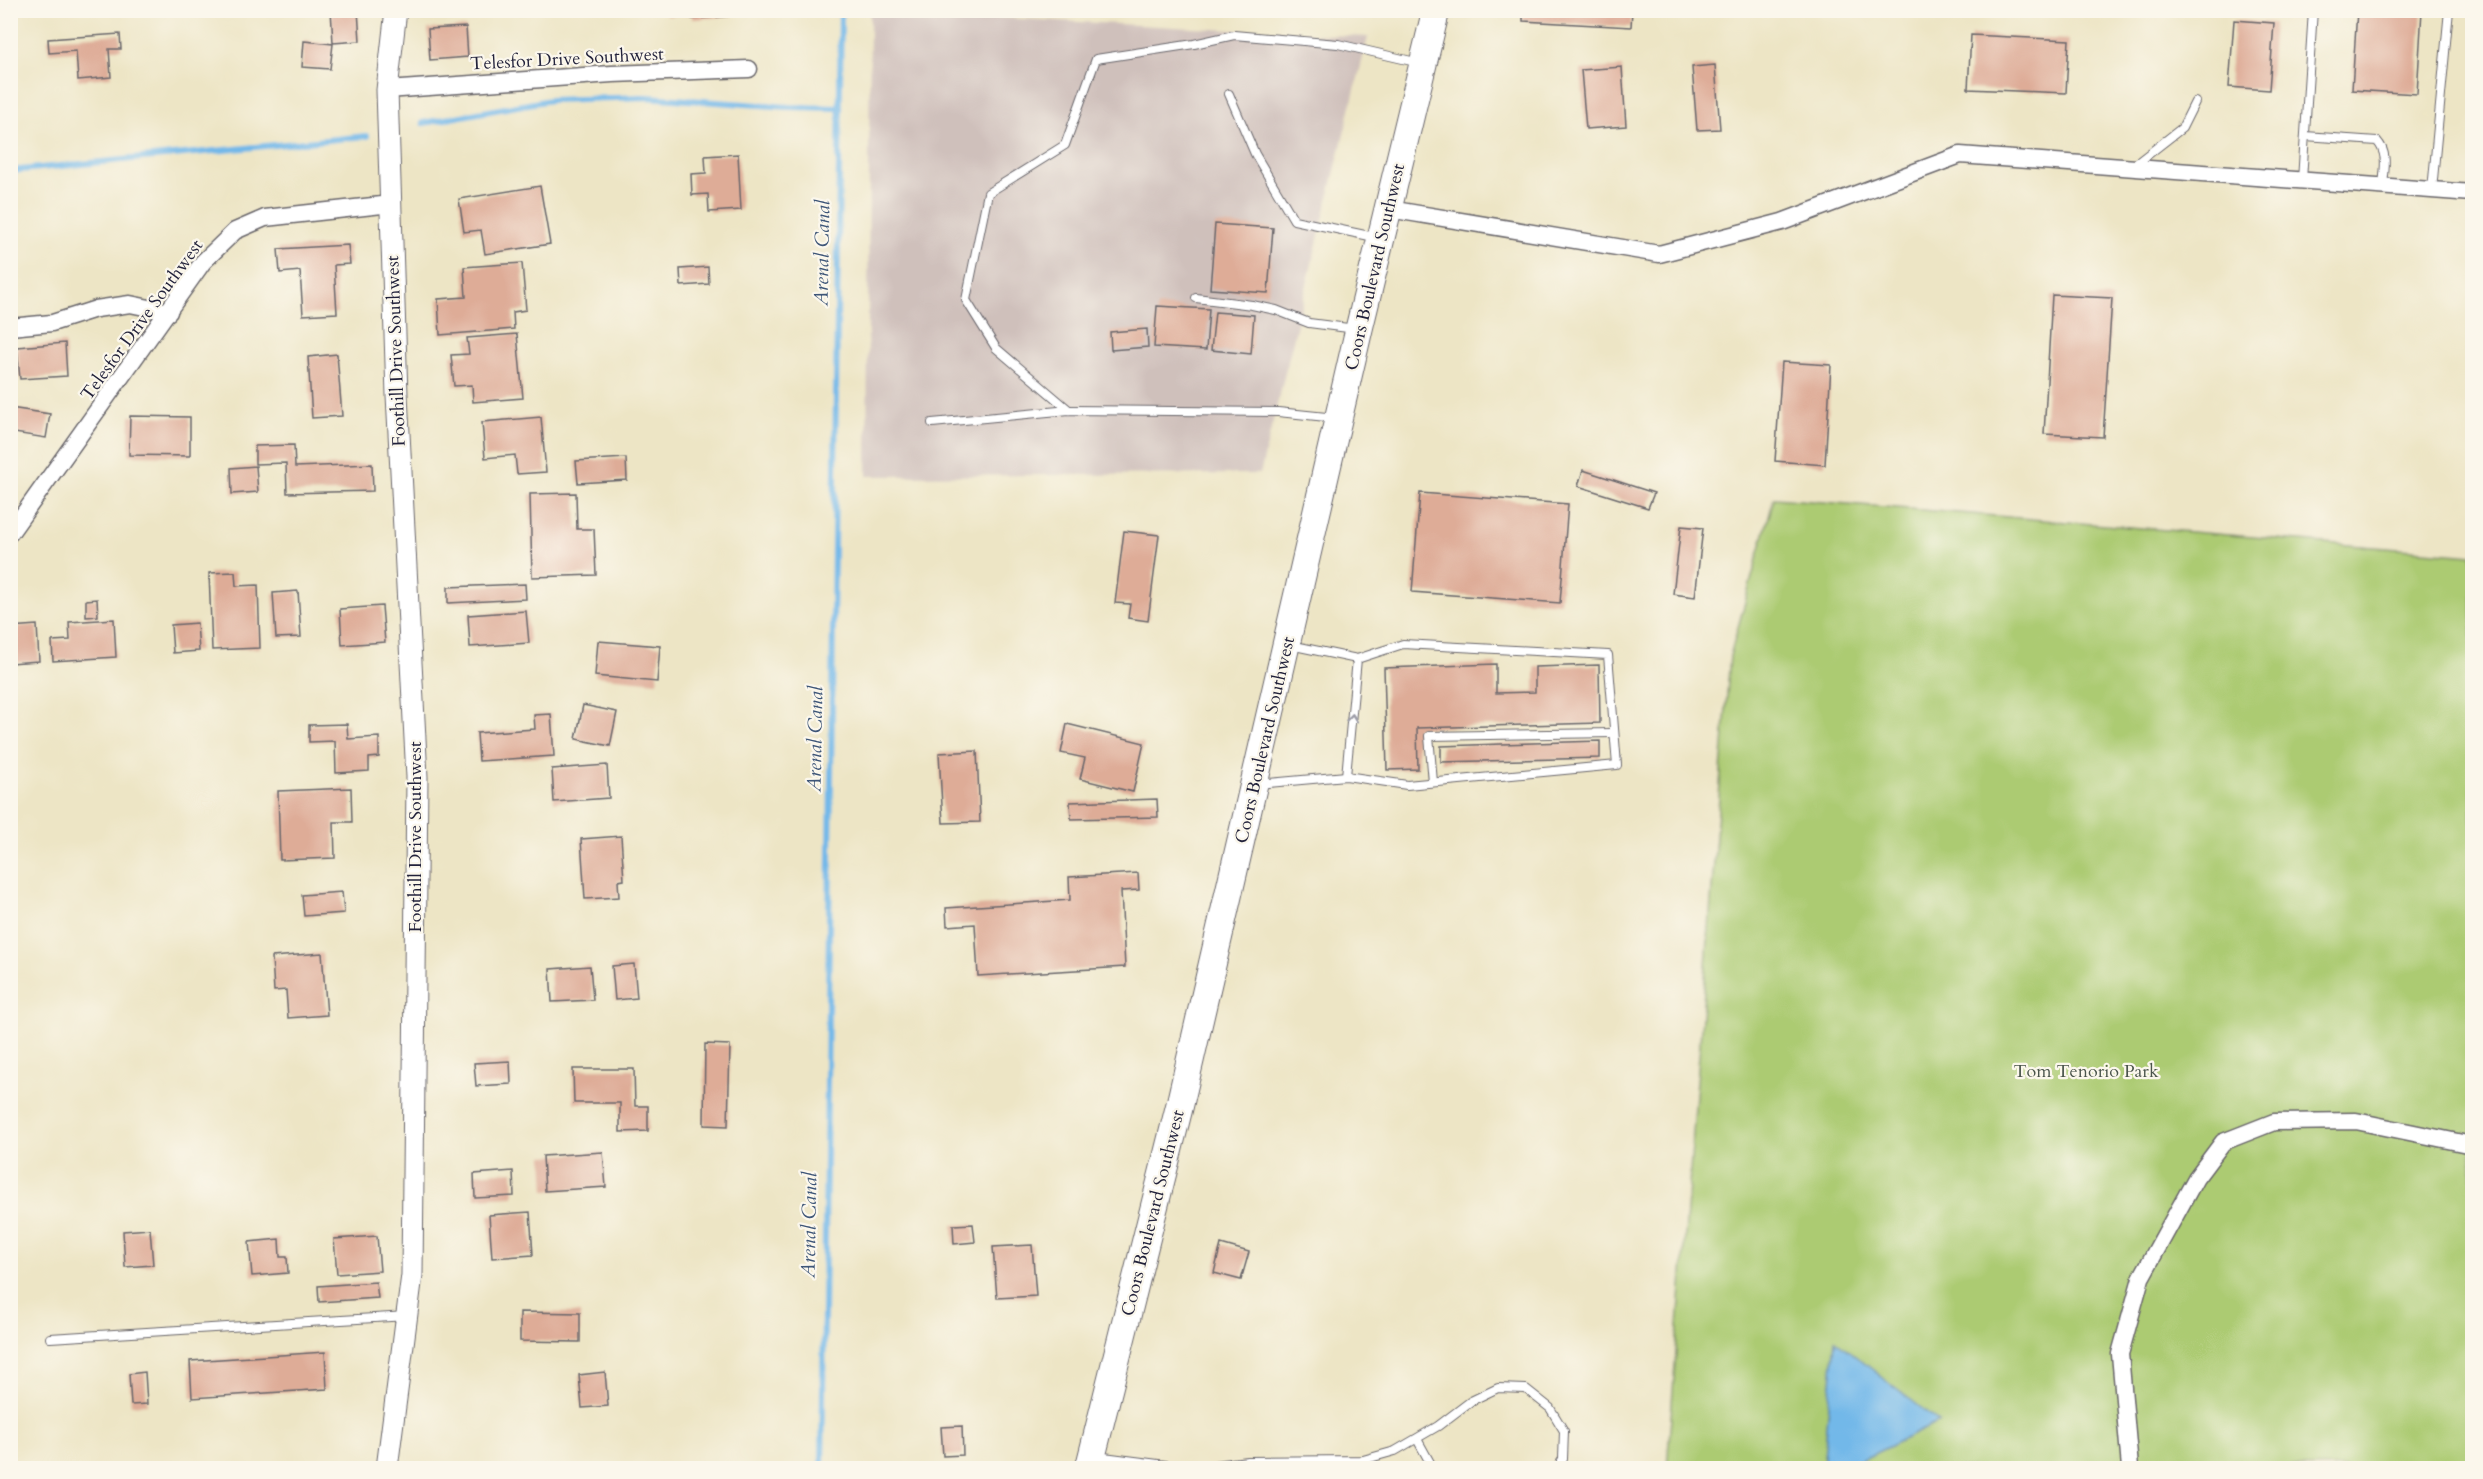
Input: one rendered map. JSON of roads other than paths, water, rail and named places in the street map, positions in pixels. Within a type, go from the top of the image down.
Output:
[{"type":"main road","name":"Coors Boulevard Southwest","points":[[1090,1462],[1180,1104],[1359,329],[1436,10]]},
{"type":"street","points":[[387,90],[396,10]]},
{"type":"street","name":"Telesfor Drive Southwest","points":[[387,90],[612,74],[749,69]]},
{"type":"street","name":"Foothill Drive Southwest","points":[[387,90],[397,395],[417,777],[412,1275],[387,1468]]},
{"type":"street","points":[[1389,209],[1659,254],[1782,222],[1960,155],[2472,193]]},
{"type":"street","name":"Telesfor Drive Southwest","points":[[10,533],[17,515],[169,312],[203,262],[235,231],[265,218],[391,204]]},
{"type":"street","points":[[10,327],[52,323],[96,309],[130,304],[169,312]]},
{"type":"street","points":[[2130,1468],[2120,1354],[2141,1278],[2196,1178],[2223,1142],[2274,1122],[2356,1121],[2472,1146]]},
{"type":"lane","points":[[2302,180],[2313,10]]},
{"type":"lane","points":[[2432,190],[2449,10]]},
{"type":"lane","points":[[1069,410],[996,348],[966,300],[988,193],[1065,144],[1096,59],[1194,44],[1234,34],[1338,44],[1423,63]]},
{"type":"lane","points":[[1229,94],[1255,154],[1294,220],[1382,239]]},
{"type":"lane","points":[[2130,168],[2182,128],[2195,102]]},
{"type":"lane","points":[[2305,136],[2377,141],[2383,148],[2385,159],[2383,186]]},
{"type":"lane","points":[[1196,298],[1252,305],[1276,310],[1309,323],[1359,329]]},
{"type":"lane","points":[[932,423],[1069,410],[1278,412],[1340,418]]},
{"type":"lane","points":[[1255,785],[1346,776],[1407,785],[1617,765],[1608,656],[1403,644],[1358,659],[1287,644]]},
{"type":"lane","points":[[1346,776],[1358,659]]},
{"type":"lane","points":[[1433,782],[1429,736],[1614,733]]},
{"type":"lane","points":[[50,1338],[407,1316]]},
{"type":"lane","points":[[1090,1462],[1189,1468],[1248,1461],[1363,1460],[1395,1451],[1417,1439],[1471,1401],[1498,1388],[1526,1389],[1550,1407],[1564,1431],[1563,1459],[1557,1468]]},
{"type":"lane","points":[[1417,1439],[1433,1468]]},
{"type":"water","points":[[1835,1340],[1939,1422],[1845,1468],[1823,1468]]},
{"type":"waterway","name":"Arenal Canal","points":[[822,1468],[841,10]]},
{"type":"waterway","points":[[423,123],[550,100],[646,97],[789,107],[840,108]]},
{"type":"waterway","points":[[10,171],[367,136]]},
{"type":"park label","name":"Tom Tenorio Park","points":[[2086,1071]]}]
